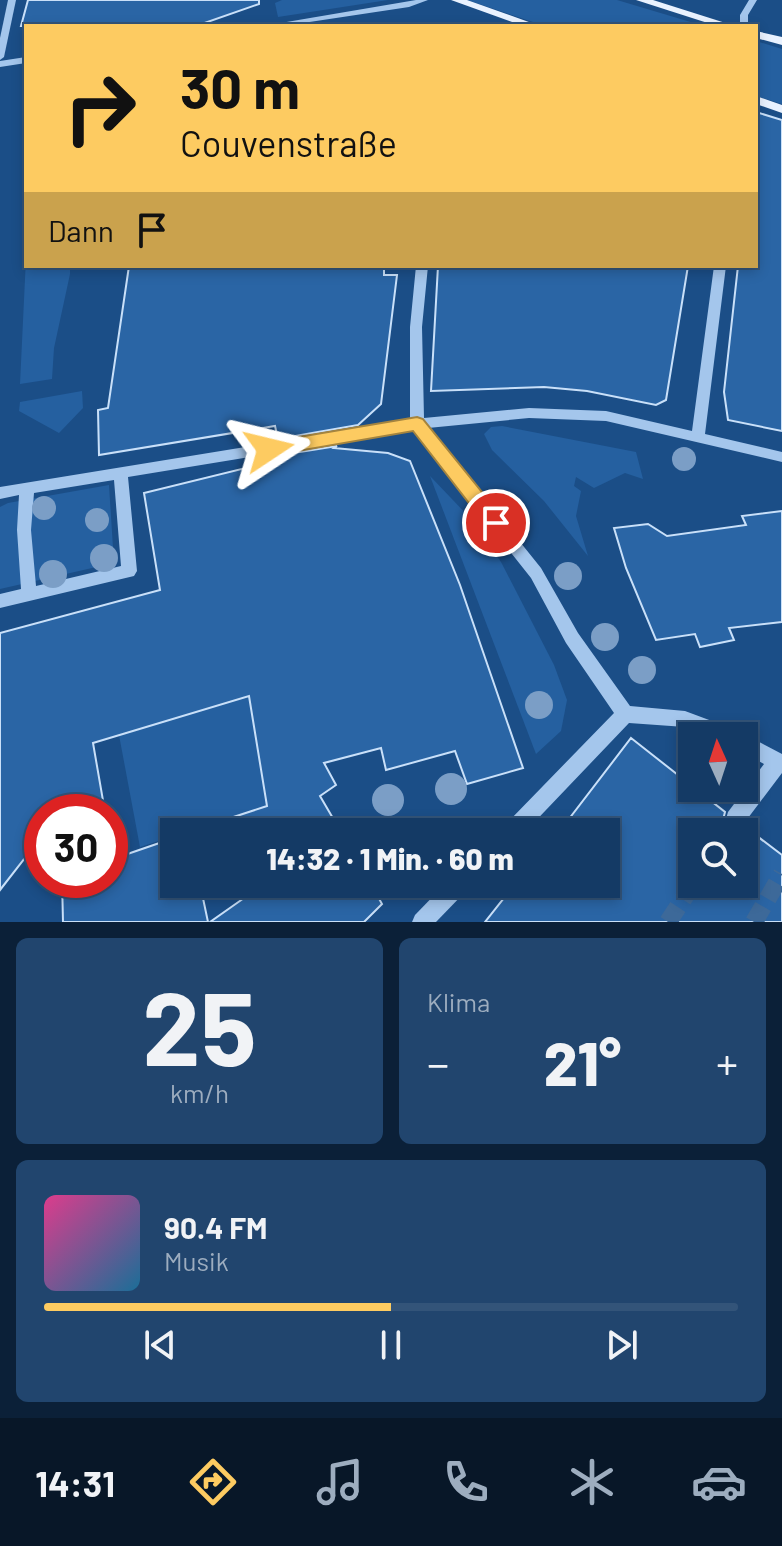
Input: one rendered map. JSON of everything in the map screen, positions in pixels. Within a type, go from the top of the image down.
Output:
[{"type":"main road","points":[[456,0],[528,24]]},
{"type":"main road","points":[[641,0],[722,24]]},
{"type":"main road","points":[[758,35],[782,41]]},
{"type":"main road","points":[[758,101],[782,109]]},
{"type":"street","points":[[0,57],[12,0]]},
{"type":"street","points":[[289,24],[424,0]]},
{"type":"street","points":[[744,24],[744,15],[753,0]]},
{"type":"street","points":[[0,64],[24,60]]},
{"type":"street","points":[[422,268],[416,327],[417,424],[536,573],[572,638],[625,714]]},
{"type":"street","points":[[698,437],[720,268]]},
{"type":"street","points":[[0,493],[417,424],[529,413],[606,416],[782,457]]},
{"type":"street","points":[[0,601],[129,571],[121,474]]},
{"type":"street","points":[[27,489],[24,530],[29,594]]},
{"type":"street","points":[[625,714],[693,722]]},
{"type":"street","points":[[525,818],[625,714]]},
{"type":"street","points":[[736,818],[780,763],[758,751]]},
{"type":"street","points":[[422,922],[445,898]]},
{"type":"shaded area","points":[[282,0],[388,0],[278,17],[275,3]]},
{"type":"shaded area","points":[[467,0],[617,0],[697,24],[539,24]]},
{"type":"shaded area","points":[[758,42],[782,49],[782,104],[758,97]]},
{"type":"shaded area","points":[[26,268],[70,268],[54,348],[52,379],[20,384]]},
{"type":"shaded area","points":[[82,391],[83,408],[59,433],[19,411],[20,402]]},
{"type":"shaded area","points":[[502,426],[636,452],[643,479],[625,473],[594,488],[576,477],[574,486],[581,491],[576,516],[588,556],[544,501],[492,450],[484,434],[491,427]]},
{"type":"shaded area","points":[[430,476],[471,519],[501,562],[554,665],[567,700],[561,731],[536,754]]},
{"type":"shaded area","points":[[109,485],[114,563],[0,589],[0,507]]},
{"type":"shaded area","points":[[249,696],[267,806],[230,818],[160,818],[160,841],[140,847],[119,735]]},
{"type":"building","points":[[28,0],[259,0],[259,4],[202,24],[21,26]]},
{"type":"building","points":[[758,113],[782,120],[782,431],[728,420],[724,392],[738,268],[758,268]]},
{"type":"building","points":[[129,268],[384,268],[384,275],[397,275],[381,404],[358,425],[278,439],[275,426],[99,455],[98,410],[108,408]]},
{"type":"building","points":[[438,268],[688,268],[666,400],[656,405],[587,391],[544,387],[431,391]]},
{"type":"building","points":[[337,446],[334,448],[388,453],[410,461],[460,585],[523,768],[467,784],[455,751],[386,770],[381,748],[324,763],[336,785],[320,796],[333,818],[230,818],[267,806],[249,696],[93,743],[102,794],[24,794],[24,859],[0,890],[0,633],[160,590],[144,493],[282,459],[281,455]]},
{"type":"building","points":[[782,511],[782,622],[729,628],[734,640],[700,647],[695,634],[656,640],[626,568],[614,528],[648,524],[667,536],[746,525],[742,516]]},
{"type":"building","points":[[631,738],[678,775],[678,802],[712,802],[725,812],[724,818],[678,818],[678,898],[758,898],[758,837],[782,855],[782,922],[485,922],[504,898],[620,898],[620,818],[570,818]]},
{"type":"building","points":[[160,843],[160,898],[203,898],[208,922],[63,922],[62,898],[128,898],[128,854]]},
{"type":"building","points":[[244,898],[379,898],[382,904],[364,922],[210,922]]},
{"type":"tunnel","points":[[754,922],[782,874]]},
{"type":"tunnel","points":[[668,922],[684,898]]},
{"type":"route","points":[[269,449],[417,424],[496,523]]}]
